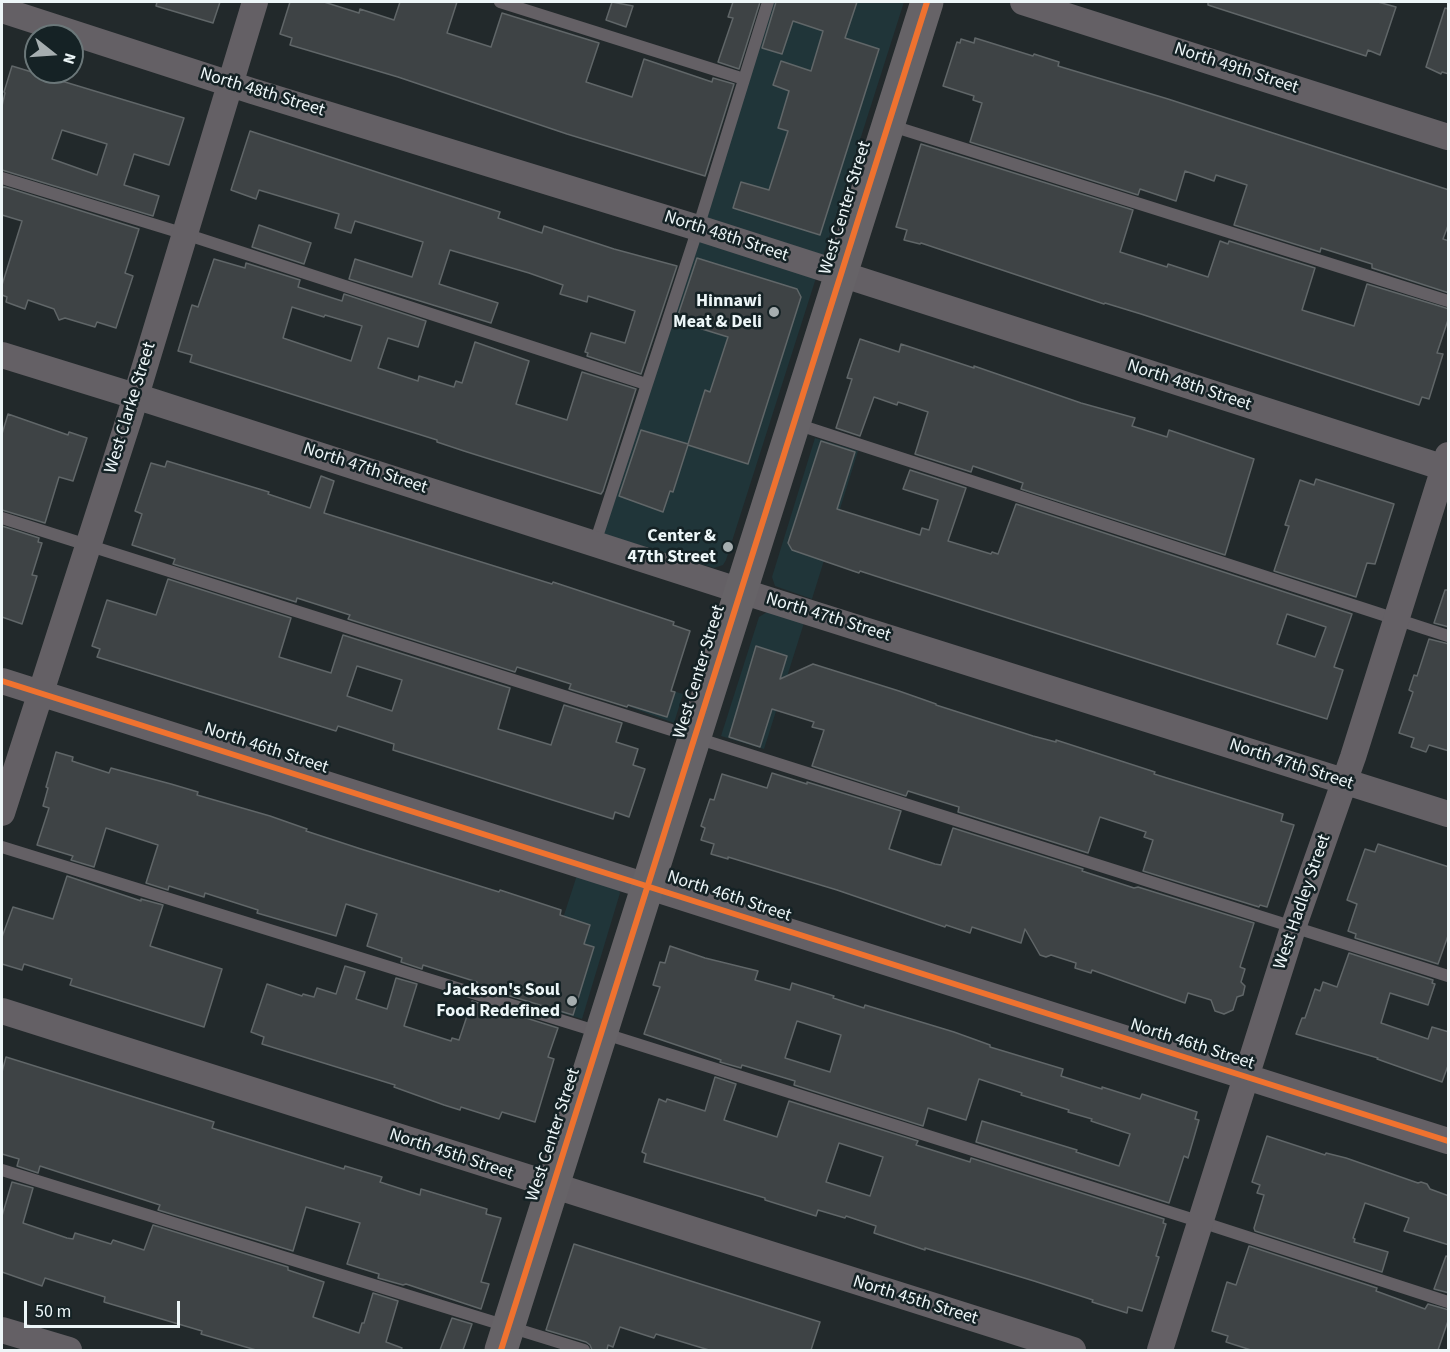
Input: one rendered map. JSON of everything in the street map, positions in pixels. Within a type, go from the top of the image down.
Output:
[{"type":"street","name":"West Clarke Street","points":[[2,813],[136,396],[255,2]]},
{"type":"street","name":"West Center Street","points":[[505,1338],[927,2]]},
{"type":"street","name":"North 49th Street","points":[[1023,2],[1449,137]]},
{"type":"street","name":"North 48th Street","points":[[2,10],[230,84],[698,228],[841,275],[1447,464]]},
{"type":"street","name":"North 47th Street","points":[[2,355],[1449,814]]},
{"type":"street","name":"West Hadley Street","points":[[1160,1350],[1293,928],[1344,782],[1447,464]]},
{"type":"street","name":"North 46th Street","points":[[2,681],[1449,1141]]},
{"type":"street","name":"North 45th Street","points":[[2,1011],[1073,1350]]},
{"type":"street","points":[[2,1330],[69,1350]]},
{"type":"lane","points":[[500,2],[744,79]]},
{"type":"lane","points":[[595,543],[698,228],[768,2]]},
{"type":"lane","points":[[888,124],[1449,301]]},
{"type":"lane","points":[[2,178],[185,234],[646,384]]},
{"type":"lane","points":[[794,424],[1449,636]]},
{"type":"lane","points":[[2,518],[1449,976]]},
{"type":"lane","points":[[2,847],[602,1033],[1449,1302]]},
{"type":"lane","points":[[2,1170],[505,1338],[584,1350]]},
{"type":"shaded area","points":[[774,2],[904,2],[726,560],[723,565],[714,568],[603,534]]},
{"type":"shaded area","points":[[815,438],[858,451],[812,599],[775,586],[772,577]]},
{"type":"shaded area","points":[[767,612],[804,623],[764,749],[721,736],[759,617]]},
{"type":"shaded area","points":[[638,680],[683,694],[674,723],[630,707]]},
{"type":"shaded area","points":[[577,875],[619,890],[620,893],[582,1019],[535,1005]]},
{"type":"building","points":[[157,2],[220,2],[213,23],[156,6]]},
{"type":"building","points":[[290,2],[324,2],[359,13],[360,9],[394,20],[400,2],[457,2],[447,33],[491,47],[502,13],[599,43],[586,82],[632,97],[644,59],[712,82],[713,78],[734,84],[705,176],[567,134],[398,77],[290,45],[292,38],[280,34]]},
{"type":"building","points":[[612,2],[633,6],[626,27],[606,20]]},
{"type":"building","points":[[733,2],[760,2],[739,69],[718,62],[733,18],[728,17]]},
{"type":"building","points":[[776,2],[857,2],[845,38],[879,49],[820,235],[733,208],[741,182],[769,190],[788,131],[778,128],[789,91],[773,85],[781,61],[811,71],[823,31],[793,21],[782,54],[762,48]]},
{"type":"building","points":[[1208,2],[1378,2],[1396,7],[1380,55],[1368,50],[1366,56],[1208,5]]},
{"type":"building","points":[[1445,8],[1449,9],[1449,74],[1442,72],[1441,74],[1426,67]]},
{"type":"building","points":[[975,38],[1059,62],[1058,66],[1449,190],[1449,223],[1443,239],[1449,241],[1449,293],[1372,268],[1372,264],[1321,248],[1320,252],[1234,225],[1247,185],[1216,175],[1214,181],[1185,171],[1176,201],[1140,189],[1138,195],[970,142],[982,103],[973,100],[974,96],[943,86],[957,42],[960,43],[961,39],[974,43]]},
{"type":"building","points":[[12,66],[24,70],[24,84],[72,84],[184,118],[169,165],[134,154],[124,185],[159,196],[153,216],[2,170],[2,106]],"holes":[[[62,130],[107,144],[97,175],[52,159]]]},
{"type":"building","points":[[250,131],[500,212],[498,218],[542,233],[544,226],[614,249],[677,266],[641,374],[587,356],[588,353],[585,352],[591,333],[625,343],[635,311],[588,296],[587,302],[560,294],[563,285],[529,273],[450,250],[439,284],[498,303],[491,323],[349,279],[355,259],[412,277],[423,242],[355,221],[351,233],[335,228],[339,214],[259,190],[256,199],[231,190]]},
{"type":"building","points":[[921,144],[1133,210],[1120,252],[1167,267],[1168,264],[1208,277],[1220,241],[1228,244],[1229,241],[1315,268],[1302,310],[1354,326],[1367,284],[1449,309],[1449,317],[1437,353],[1443,354],[1429,399],[1422,397],[1419,405],[921,243],[904,240],[907,230],[896,227]]},
{"type":"building","points":[[2,186],[139,229],[125,273],[133,276],[116,328],[97,322],[95,327],[65,318],[59,320],[54,309],[28,300],[25,309],[6,302],[7,297],[2,295],[2,285],[22,221],[2,215]]},
{"type":"building","points":[[259,225],[311,243],[304,264],[252,247]]},
{"type":"building","points":[[697,258],[797,289],[801,297],[748,464],[688,445],[673,492],[670,491],[663,512],[619,496],[641,430],[688,444],[705,390],[710,392],[728,337],[676,321]]},
{"type":"building","points":[[214,259],[245,268],[246,263],[300,280],[298,287],[342,301],[344,294],[426,321],[418,347],[388,338],[378,368],[418,381],[419,376],[454,387],[456,381],[462,383],[475,342],[529,361],[516,404],[567,420],[582,372],[636,389],[601,494],[190,362],[192,355],[178,351],[192,305],[198,307]],"holes":[[[292,307],[324,317],[325,315],[362,326],[351,361],[283,338]]]},
{"type":"building","points":[[860,339],[899,352],[901,344],[974,368],[974,366],[1081,403],[1135,418],[1132,426],[1167,437],[1169,430],[1254,459],[1225,555],[1021,489],[1023,483],[973,466],[971,472],[915,454],[928,412],[898,402],[897,405],[874,397],[860,436],[836,428],[852,379],[847,378]]},
{"type":"building","points":[[8,414],[68,435],[69,432],[87,438],[73,481],[59,477],[45,523],[2,510],[2,434]]},
{"type":"building","points":[[821,441],[855,452],[837,509],[920,535],[922,528],[929,530],[938,500],[903,489],[910,470],[966,488],[948,541],[998,554],[1016,504],[1352,614],[1334,667],[1343,670],[1327,719],[860,571],[859,573],[792,550],[788,543]],"holes":[[[1287,614],[1326,627],[1315,657],[1277,644]]]},
{"type":"building","points":[[167,461],[269,492],[268,494],[310,508],[321,476],[334,481],[324,513],[552,584],[553,582],[674,622],[673,625],[690,631],[671,691],[675,692],[667,717],[569,689],[571,684],[517,667],[515,672],[348,619],[350,615],[297,598],[296,602],[173,564],[175,559],[132,545],[142,514],[135,511],[151,463],[165,467]]},
{"type":"building","points":[[1316,479],[1394,504],[1375,564],[1367,563],[1356,597],[1274,571],[1289,526],[1285,525],[1300,480],[1314,485]]},
{"type":"building","points":[[2,526],[39,538],[38,542],[42,543],[32,575],[37,576],[22,624],[2,617]]},
{"type":"building","points":[[168,579],[291,618],[279,657],[331,673],[343,635],[510,688],[498,729],[551,745],[564,705],[622,723],[616,742],[638,749],[633,765],[645,769],[629,817],[615,812],[613,819],[393,750],[394,744],[338,726],[336,731],[97,657],[100,649],[92,646],[107,600],[156,615]],"holes":[[[357,666],[402,680],[392,711],[347,696]]]},
{"type":"building","points":[[1445,590],[1449,590],[1449,627],[1434,623]]},
{"type":"building","points":[[1429,639],[1449,644],[1449,751],[1429,745],[1426,752],[1411,747],[1414,738],[1399,733],[1413,692],[1409,690],[1414,675],[1417,676]]},
{"type":"building","points":[[756,646],[787,656],[780,679],[813,664],[1283,814],[1281,821],[1294,825],[1267,907],[1260,905],[1259,907],[1143,871],[1153,840],[1144,837],[1146,832],[1100,817],[1088,853],[958,812],[959,807],[908,791],[906,796],[812,766],[824,730],[812,727],[814,722],[772,709],[760,747],[729,737]]},
{"type":"building","points":[[56,752],[73,757],[72,761],[109,773],[111,768],[198,792],[197,795],[270,816],[307,829],[306,831],[361,849],[561,910],[560,915],[590,925],[584,944],[594,947],[573,1015],[477,986],[477,982],[423,965],[422,969],[401,962],[402,958],[367,946],[377,914],[346,904],[336,936],[257,913],[258,910],[205,893],[204,897],[169,886],[168,890],[146,883],[158,845],[106,828],[94,867],[71,860],[73,856],[37,845],[49,808],[43,806]]},
{"type":"building","points":[[772,773],[901,811],[889,849],[935,864],[941,865],[953,828],[1083,869],[1082,871],[1134,888],[1138,887],[1254,923],[1240,967],[1245,969],[1241,982],[1245,986],[1243,995],[1237,997],[1233,1010],[1224,1014],[1215,1011],[1211,1000],[1188,993],[1185,1003],[1092,970],[1091,973],[1075,968],[1076,963],[1051,955],[1046,957],[1040,955],[1025,929],[1021,943],[972,927],[970,933],[946,925],[945,927],[837,890],[711,854],[714,844],[701,840],[705,828],[701,826],[710,799],[714,800],[722,774],[767,788]]},
{"type":"building","points":[[1378,844],[1449,867],[1449,933],[1438,964],[1355,938],[1356,934],[1348,931],[1357,904],[1347,900],[1365,849],[1375,852]]},
{"type":"building","points":[[67,876],[141,901],[141,899],[163,905],[150,946],[222,969],[204,1027],[70,985],[72,979],[24,964],[22,970],[2,964],[2,937],[13,907],[53,919]]},
{"type":"building","points":[[670,946],[705,958],[758,971],[755,980],[790,990],[792,983],[864,1008],[865,1005],[954,1032],[990,1045],[990,1047],[1063,1069],[1061,1076],[1140,1099],[1142,1094],[1197,1112],[1195,1119],[1199,1120],[1188,1158],[1184,1156],[1169,1203],[976,1142],[982,1121],[1077,1150],[1076,1152],[1119,1166],[1130,1134],[979,1079],[966,1120],[928,1108],[923,1126],[794,1085],[795,1081],[742,1065],[741,1068],[720,1062],[721,1060],[644,1034],[660,987],[653,985],[660,962],[665,963]],"holes":[[[797,1021],[841,1035],[830,1072],[785,1058]]]},
{"type":"building","points":[[1349,953],[1433,980],[1432,983],[1435,984],[1428,1005],[1390,993],[1381,1023],[1428,1039],[1432,1027],[1449,1032],[1449,1063],[1442,1082],[1378,1058],[1296,1034],[1302,1018],[1305,1018],[1315,989],[1320,991],[1323,982],[1337,987]]},
{"type":"building","points":[[345,966],[365,972],[356,999],[387,1009],[396,978],[417,984],[404,1026],[451,1041],[452,1038],[459,1040],[472,1001],[558,1028],[548,1057],[554,1059],[535,1122],[502,1112],[499,1119],[461,1107],[460,1110],[444,1105],[394,1087],[395,1085],[262,1044],[264,1037],[251,1032],[267,984],[302,996],[303,994],[314,997],[317,988],[336,994]]},
{"type":"building","points":[[6,1057],[214,1122],[212,1128],[344,1169],[345,1166],[382,1177],[380,1182],[420,1195],[421,1189],[487,1209],[486,1214],[501,1218],[481,1282],[489,1284],[481,1309],[406,1284],[378,1278],[379,1274],[347,1264],[360,1223],[306,1207],[293,1251],[158,1210],[160,1205],[40,1166],[38,1173],[17,1166],[19,1159],[2,1154],[2,1072]]},
{"type":"building","points":[[715,1077],[736,1084],[724,1120],[777,1137],[789,1101],[918,1141],[916,1145],[970,1162],[971,1158],[1164,1219],[1163,1223],[1166,1224],[1156,1256],[1159,1257],[1142,1311],[1128,1307],[1127,1313],[1034,1281],[874,1233],[876,1226],[846,1216],[845,1218],[818,1210],[816,1216],[765,1200],[765,1198],[644,1162],[646,1154],[642,1152],[659,1099],[666,1102],[667,1099],[705,1111]],"holes":[[[839,1143],[883,1157],[870,1196],[826,1182]]]},
{"type":"building","points":[[1267,1136],[1325,1155],[1326,1153],[1346,1158],[1418,1183],[1421,1182],[1427,1184],[1430,1189],[1449,1196],[1449,1245],[1404,1231],[1409,1218],[1365,1203],[1353,1238],[1354,1242],[1388,1252],[1382,1272],[1255,1231],[1264,1195],[1257,1193],[1260,1185],[1252,1182]]},
{"type":"building","points":[[12,1182],[33,1188],[23,1223],[67,1238],[73,1239],[75,1233],[111,1244],[113,1240],[144,1250],[153,1225],[288,1267],[288,1270],[324,1282],[313,1317],[359,1333],[373,1293],[398,1301],[386,1342],[402,1348],[401,1350],[256,1350],[201,1334],[202,1331],[104,1302],[105,1297],[45,1278],[42,1286],[2,1272],[2,1216]]},
{"type":"building","points":[[574,1244],[820,1322],[811,1350],[709,1350],[656,1334],[654,1338],[620,1327],[613,1347],[608,1345],[607,1350],[592,1350],[586,1342],[546,1330]]},
{"type":"building","points":[[1249,1246],[1377,1288],[1376,1291],[1425,1309],[1428,1304],[1449,1310],[1449,1318],[1438,1350],[1251,1350],[1226,1342],[1228,1336],[1212,1331],[1227,1282],[1236,1285]]},
{"type":"building","points":[[1446,1256],[1449,1257],[1449,1293],[1434,1289]]},
{"type":"building","points":[[452,1318],[472,1324],[463,1350],[440,1350]]},
{"type":"cycle path","points":[[501,1350],[927,2]]},
{"type":"cycle path","points":[[2,681],[1448,1141]]},
{"type":"place","name":"Hinnawi Meat & Deli","points":[[774,312]]},
{"type":"place","name":"Center & 47th Street","points":[[728,547]]},
{"type":"place","name":"Jackson's Soul Food Redefined","points":[[572,1001]]}]
